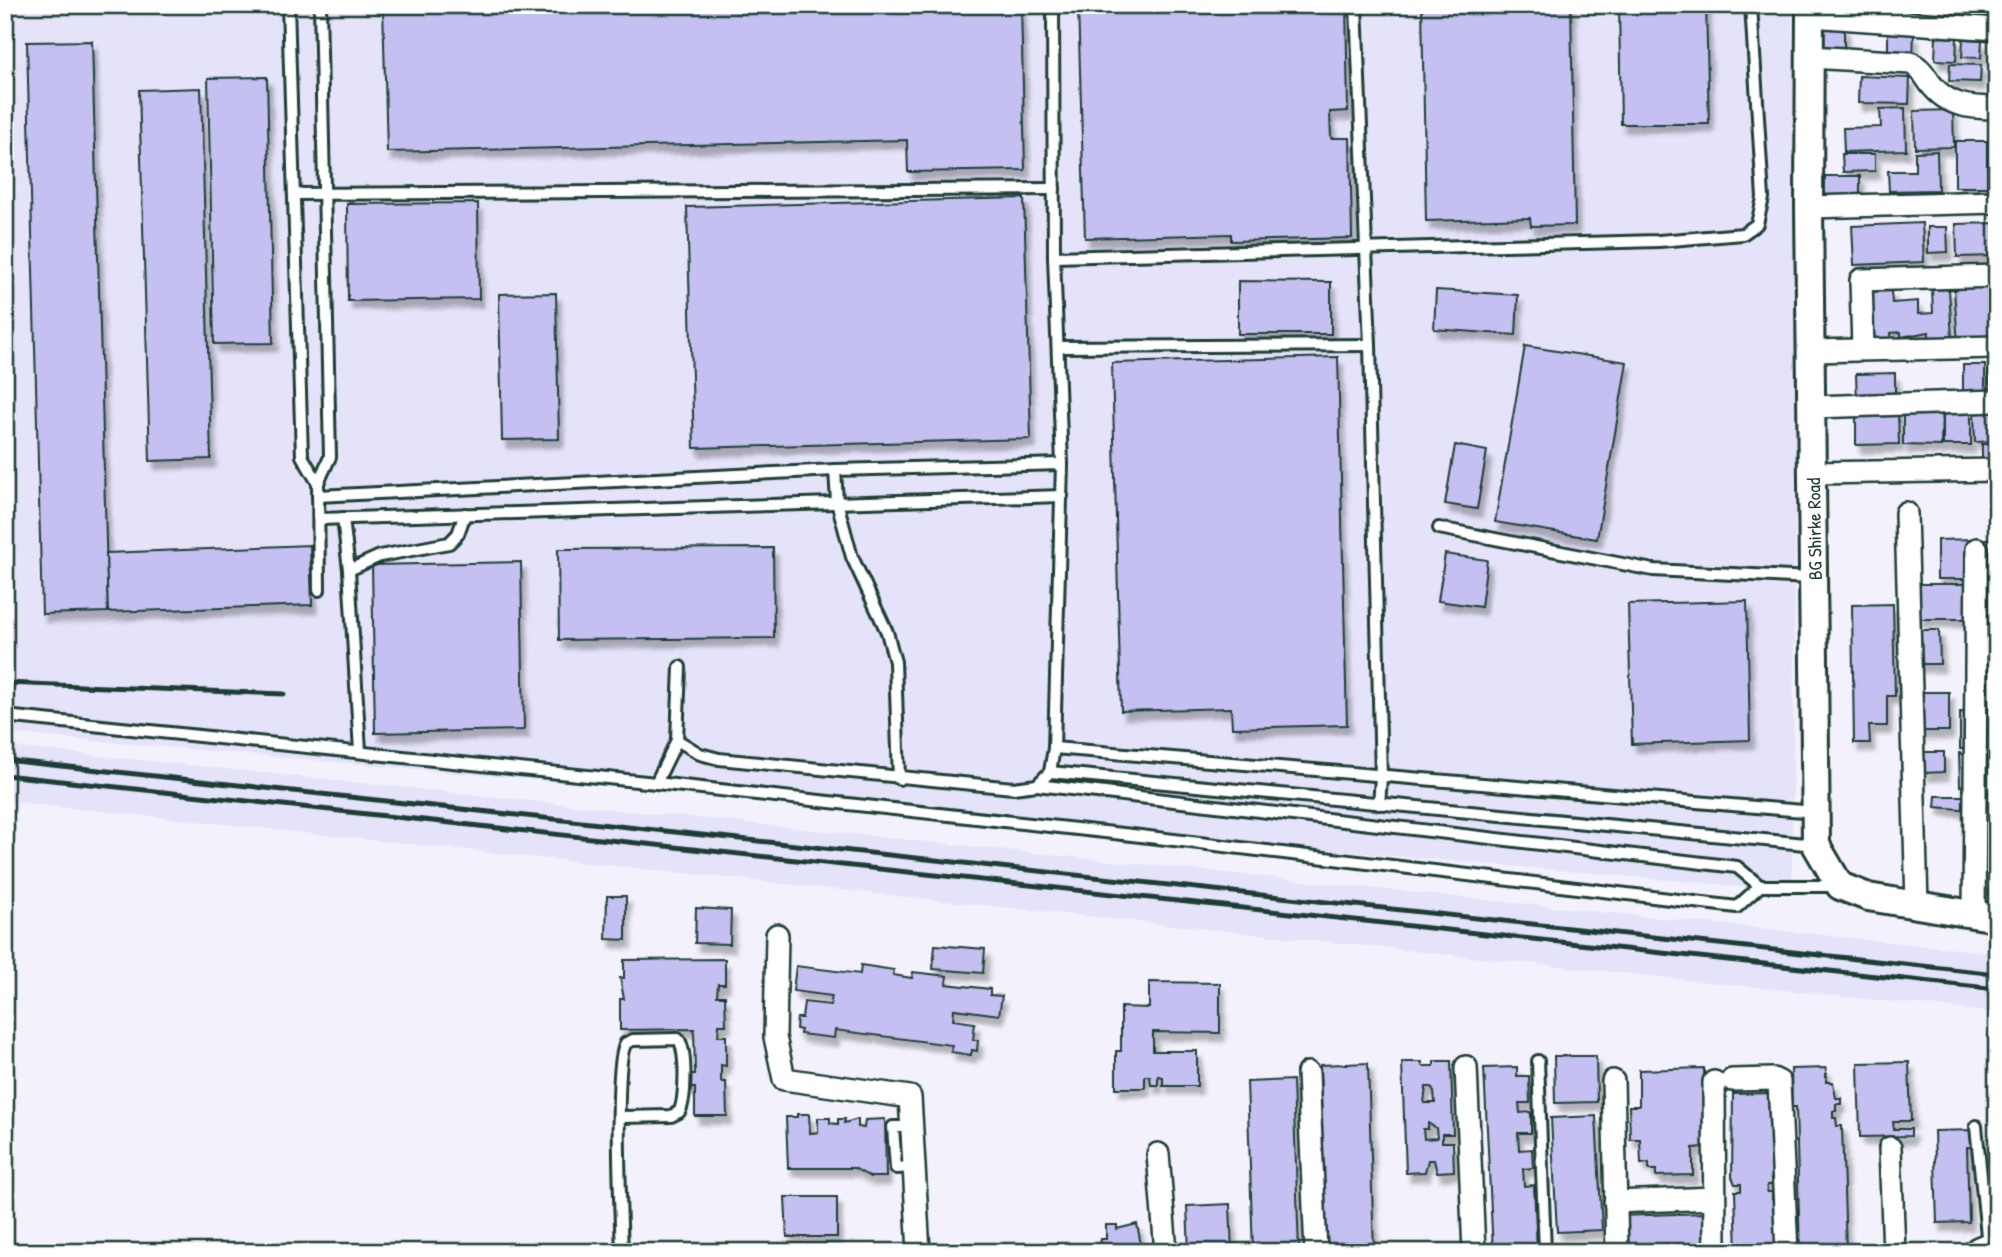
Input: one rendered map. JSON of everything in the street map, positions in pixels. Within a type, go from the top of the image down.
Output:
[{"type":"street","points":[[1810,11],[1997,29]]},
{"type":"street","name":"BG Shirke Road","points":[[1810,11],[1809,207],[1816,845]]},
{"type":"street","points":[[1810,57],[1911,63],[1922,69],[1942,96],[1954,105],[1997,108]]},
{"type":"street","points":[[1809,207],[1997,202]]},
{"type":"street","points":[[1863,349],[1861,280],[1997,276]]},
{"type":"street","points":[[1812,351],[1997,347]]},
{"type":"street","points":[[1813,407],[1997,401]]},
{"type":"street","points":[[1813,473],[1997,470]]},
{"type":"street","points":[[1906,513],[1917,905]]},
{"type":"street","points":[[1816,845],[1840,886],[1868,897],[1986,916],[1977,549]]},
{"type":"street","points":[[777,935],[775,1037],[784,1079],[910,1097],[919,1252]]},
{"type":"street","points":[[1466,1067],[1474,1252]]},
{"type":"street","points":[[1308,1073],[1316,1252]]},
{"type":"street","points":[[1715,1252],[1714,1198],[1723,1081],[1773,1079],[1779,1082],[1787,1252]]},
{"type":"street","points":[[1613,1081],[1617,1252]]},
{"type":"street","points":[[1890,1148],[1894,1252]]},
{"type":"street","points":[[1158,1154],[1166,1252]]},
{"type":"street","points":[[1615,1202],[1714,1198]]},
{"type":"lane","points":[[288,5],[302,456],[318,483]]},
{"type":"lane","points":[[319,590],[318,483],[330,457],[320,5]]},
{"type":"lane","points":[[1037,785],[1050,772],[1054,748],[1062,496],[1054,257],[1053,5]]},
{"type":"lane","points":[[1356,5],[1370,345],[1381,778],[1379,804]]},
{"type":"lane","points":[[1054,257],[1659,241],[1743,234],[1757,224],[1763,198],[1751,5]]},
{"type":"lane","points":[[295,194],[1054,189]]},
{"type":"lane","points":[[1059,347],[1370,345]]},
{"type":"lane","points":[[318,496],[835,470],[1062,464]]},
{"type":"lane","points":[[835,470],[836,502],[852,557],[887,632],[895,662],[899,779]]},
{"type":"lane","points":[[320,519],[1062,496]]},
{"type":"lane","points":[[349,570],[380,556],[449,543],[458,534],[465,514]]},
{"type":"lane","points":[[342,518],[349,570],[360,751]]},
{"type":"lane","points":[[1439,528],[1653,569],[1814,578]]},
{"type":"lane","points":[[656,783],[677,740],[680,667]]},
{"type":"lane","points":[[5,716],[360,751],[1159,838],[1737,907],[1760,886]]},
{"type":"lane","points":[[677,740],[700,754],[719,759],[899,779],[1013,788],[1037,785],[1737,867],[1760,886],[1840,886]]},
{"type":"lane","points":[[1054,748],[1816,813]]},
{"type":"lane","points":[[1050,772],[1816,845]]},
{"type":"lane","points":[[621,1118],[671,1116],[679,1112],[684,1101],[684,1050],[678,1039],[633,1040],[623,1048],[621,1118],[622,1252]]},
{"type":"lane","points":[[1538,1061],[1545,1252]]},
{"type":"lane","points":[[1976,1126],[1988,1249]]},
{"type":"shaded area","points":[[5,5],[1792,5],[1797,301],[1792,891],[5,733]]},
{"type":"shaded area","points":[[5,746],[1997,953],[1997,1013],[5,801]]},
{"type":"building","points":[[383,5],[1021,5],[1025,170],[908,172],[907,140],[387,152]]},
{"type":"building","points":[[1078,5],[1346,5],[1348,111],[1330,112],[1331,138],[1350,138],[1352,238],[1231,241],[1231,234],[1085,238]]},
{"type":"building","points":[[1422,5],[1571,5],[1575,225],[1531,226],[1530,218],[1426,221]]},
{"type":"building","points":[[1619,5],[1706,5],[1709,124],[1621,124]]},
{"type":"building","points":[[1822,26],[1844,26],[1844,52],[1822,51]]},
{"type":"building","points":[[1888,33],[1914,34],[1913,57],[1888,56]]},
{"type":"building","points":[[1936,37],[1957,38],[1956,61],[1935,60]]},
{"type":"building","points":[[1963,39],[1982,40],[1981,58],[1962,57]]},
{"type":"building","points":[[92,41],[108,612],[42,614],[27,42]]},
{"type":"building","points":[[1950,64],[1981,65],[1980,82],[1949,81]]},
{"type":"building","points":[[1859,76],[1910,78],[1909,104],[1858,103]]},
{"type":"building","points":[[267,77],[273,343],[214,344],[208,78]]},
{"type":"building","points":[[201,88],[211,459],[150,461],[139,90]]},
{"type":"building","points":[[1905,108],[1906,150],[1844,152],[1843,128],[1881,127],[1880,109]]},
{"type":"building","points":[[1953,110],[1954,147],[1915,148],[1914,111]]},
{"type":"building","points":[[1955,141],[1987,141],[1987,187],[1955,187]]},
{"type":"building","points":[[1997,142],[1997,187],[1990,187],[1989,143]]},
{"type":"building","points":[[1937,151],[1938,190],[1889,191],[1888,171],[1915,171],[1915,152]]},
{"type":"building","points":[[1842,154],[1875,154],[1875,171],[1843,172]]},
{"type":"building","points":[[1825,176],[1860,176],[1860,201],[1825,201]]},
{"type":"building","points":[[1024,198],[1031,439],[694,448],[687,207]]},
{"type":"building","points":[[478,203],[479,299],[348,301],[347,204]]},
{"type":"building","points":[[1922,223],[1924,262],[1854,265],[1852,226]]},
{"type":"building","points":[[1997,223],[1997,256],[1957,257],[1956,224]]},
{"type":"building","points":[[1928,227],[1947,227],[1948,252],[1928,253]]},
{"type":"building","points":[[1238,281],[1331,282],[1331,334],[1238,334]]},
{"type":"building","points":[[1997,287],[1997,342],[1958,344],[1954,289]]},
{"type":"building","points":[[1949,289],[1952,339],[1929,341],[1929,332],[1901,337],[1901,332],[1891,333],[1891,343],[1871,344],[1870,335],[1874,334],[1872,301],[1868,292],[1891,291],[1892,303],[1918,301],[1918,314],[1933,313],[1932,290]]},
{"type":"building","points":[[1436,290],[1518,295],[1516,335],[1434,329]]},
{"type":"building","points":[[556,293],[559,439],[502,440],[499,294]]},
{"type":"building","points":[[1525,346],[1627,362],[1597,539],[1495,522]]},
{"type":"building","points":[[1338,357],[1347,725],[1232,728],[1231,708],[1121,711],[1112,363]]},
{"type":"building","points":[[1963,365],[1985,365],[1985,399],[1963,399]]},
{"type":"building","points":[[1989,368],[1997,368],[1997,397],[1990,397]]},
{"type":"building","points":[[1895,373],[1895,402],[1857,402],[1856,374]]},
{"type":"building","points":[[1903,409],[1942,410],[1941,446],[1903,445]]},
{"type":"building","points":[[1997,410],[1997,441],[1975,442],[1974,411]]},
{"type":"building","points":[[1856,411],[1898,411],[1899,444],[1856,445]]},
{"type":"building","points":[[1943,413],[1971,413],[1971,445],[1943,445]]},
{"type":"building","points":[[1982,444],[1997,444],[1997,465],[1982,465]]},
{"type":"building","points":[[1455,445],[1487,451],[1477,509],[1445,504]]},
{"type":"building","points":[[1975,539],[1975,579],[1937,579],[1937,540]]},
{"type":"building","points":[[1979,539],[1997,539],[1997,589],[1979,589]]},
{"type":"building","points":[[310,545],[312,605],[108,612],[106,553]]},
{"type":"building","points":[[773,548],[774,638],[559,640],[558,549]]},
{"type":"building","points":[[1445,554],[1487,560],[1481,607],[1438,601]]},
{"type":"building","points":[[521,562],[524,730],[375,733],[372,565]]},
{"type":"building","points":[[1919,584],[1971,584],[1971,619],[1919,619]]},
{"type":"building","points":[[1982,594],[1997,594],[1997,630],[1982,630]]},
{"type":"building","points":[[1747,601],[1750,740],[1632,744],[1628,604]]},
{"type":"building","points":[[1893,604],[1895,696],[1887,696],[1887,726],[1869,726],[1870,743],[1854,743],[1852,605]]},
{"type":"building","points":[[1915,630],[1939,630],[1940,664],[1916,664]]},
{"type":"building","points":[[1920,692],[1949,692],[1949,731],[1920,731]]},
{"type":"building","points":[[1960,712],[1972,713],[1972,749],[1960,749]]},
{"type":"building","points":[[1924,752],[1944,752],[1944,772],[1924,773]]},
{"type":"building","points":[[1959,753],[1973,757],[1971,784],[1960,786]]},
{"type":"building","points":[[1985,792],[1997,792],[1997,837],[1984,837]]},
{"type":"building","points":[[1936,796],[1972,796],[1973,810],[1935,807]]},
{"type":"building","points":[[607,896],[626,896],[626,940],[606,939]]},
{"type":"building","points":[[696,908],[731,910],[730,944],[695,943]]},
{"type":"building","points":[[935,945],[985,949],[983,973],[933,969]]},
{"type":"building","points":[[725,959],[725,984],[718,984],[717,996],[725,996],[726,1025],[719,1025],[718,1036],[726,1036],[726,1066],[721,1065],[721,1082],[726,1082],[727,1116],[695,1116],[695,1088],[686,1088],[686,1074],[695,1074],[694,1029],[620,1030],[620,999],[624,999],[620,978],[624,978],[624,960]]},
{"type":"building","points":[[861,965],[894,970],[893,975],[912,978],[913,972],[947,976],[946,984],[990,989],[990,995],[1002,996],[999,1015],[954,1009],[953,1020],[975,1023],[973,1040],[978,1040],[977,1051],[972,1050],[971,1055],[951,1052],[952,1045],[835,1030],[834,1038],[800,1034],[801,1030],[796,1029],[797,1018],[802,1018],[804,1002],[830,1005],[832,996],[793,991],[796,966],[860,974]]},
{"type":"building","points":[[1149,982],[1220,983],[1220,1033],[1153,1032],[1153,1051],[1197,1051],[1197,1086],[1163,1086],[1163,1077],[1158,1076],[1158,1085],[1151,1085],[1150,1076],[1145,1076],[1145,1088],[1116,1088],[1116,1051],[1121,1051],[1121,1007],[1149,1008]]},
{"type":"building","points":[[1554,1056],[1596,1056],[1597,1102],[1555,1103]]},
{"type":"building","points":[[1434,1061],[1451,1061],[1453,1134],[1442,1134],[1442,1142],[1453,1142],[1454,1171],[1437,1172],[1434,1160],[1428,1160],[1425,1172],[1406,1173],[1402,1062],[1422,1062],[1422,1066],[1434,1066]],"holes":[[[1426,1087],[1431,1087],[1434,1092],[1435,1103],[1424,1103]],[[1428,1123],[1436,1128],[1437,1138],[1424,1139],[1423,1129],[1428,1129]]]},
{"type":"building","points":[[1909,1062],[1911,1121],[1893,1121],[1894,1129],[1911,1129],[1911,1136],[1860,1137],[1858,1063]]},
{"type":"building","points":[[1368,1063],[1374,1252],[1326,1252],[1320,1065]]},
{"type":"building","points":[[1517,1067],[1517,1076],[1529,1076],[1530,1103],[1519,1103],[1520,1113],[1531,1112],[1531,1133],[1518,1133],[1519,1150],[1532,1149],[1533,1168],[1523,1169],[1524,1186],[1534,1185],[1537,1252],[1493,1252],[1484,1068]]},
{"type":"building","points":[[1704,1068],[1705,1147],[1693,1148],[1693,1175],[1656,1176],[1656,1170],[1649,1170],[1649,1163],[1641,1164],[1640,1139],[1630,1139],[1629,1106],[1639,1106],[1639,1070]]},
{"type":"building","points":[[1826,1068],[1826,1082],[1833,1082],[1836,1098],[1841,1098],[1841,1104],[1836,1104],[1836,1111],[1833,1111],[1833,1118],[1836,1118],[1837,1126],[1842,1126],[1846,1252],[1800,1252],[1796,1107],[1792,1107],[1791,1069]]},
{"type":"building","points":[[1293,1080],[1299,1252],[1253,1252],[1247,1082]]},
{"type":"building","points":[[1774,1093],[1776,1179],[1771,1179],[1772,1185],[1767,1185],[1767,1192],[1772,1192],[1772,1199],[1777,1199],[1778,1252],[1737,1252],[1735,1191],[1741,1191],[1741,1184],[1735,1184],[1732,1177],[1733,1094]]},
{"type":"building","points":[[797,1114],[809,1114],[810,1133],[818,1132],[818,1118],[830,1118],[830,1123],[838,1124],[838,1119],[845,1119],[844,1123],[858,1119],[858,1127],[864,1128],[865,1120],[885,1119],[886,1177],[870,1177],[854,1168],[788,1168],[786,1117],[797,1117]]},
{"type":"building","points":[[1596,1116],[1602,1230],[1557,1232],[1551,1118]]},
{"type":"building","points":[[1974,1130],[1974,1147],[1967,1147],[1969,1222],[1937,1223],[1934,1131]]},
{"type":"building","points":[[785,1197],[837,1197],[837,1237],[787,1237]]},
{"type":"building","points":[[1230,1204],[1232,1252],[1189,1252],[1187,1206]]},
{"type":"building","points":[[1706,1213],[1707,1252],[1619,1252],[1618,1216]]},
{"type":"building","points":[[1137,1224],[1142,1250],[1099,1252],[1101,1239],[1106,1239],[1106,1225],[1117,1225],[1117,1229]]},
{"type":"building","points":[[1609,1246],[1609,1252],[1563,1252],[1563,1248]]},
{"type":"railway","points":[[5,683],[284,694]]},
{"type":"railway","points":[[5,760],[1997,974]]},
{"type":"railway","points":[[5,775],[1997,989]]}]
